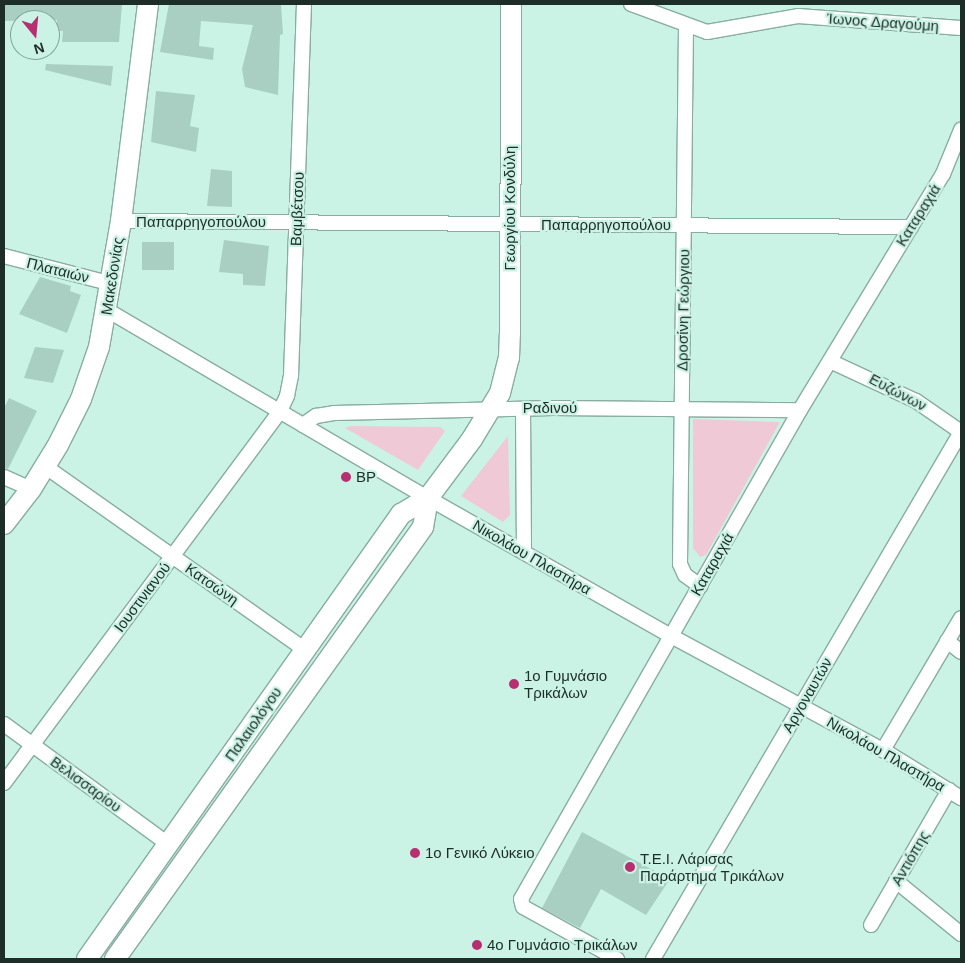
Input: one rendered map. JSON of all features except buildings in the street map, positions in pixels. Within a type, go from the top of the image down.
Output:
[{"type":"main road","name":"Μακεδονίας","points":[[4,524],[46,467],[81,399],[94,364],[112,284],[148,4]]},
{"type":"main road","name":"Γεωργίου Κονδύλη","points":[[491,409],[503,385],[509,358],[511,4]]},
{"type":"main road","name":"Παλαιολόγου","points":[[87,959],[401,514],[428,498],[491,409]]},
{"type":"main road","name":"Παλαιολόγου","points":[[115,959],[423,527],[428,498]]},
{"type":"street","name":"Βαμβέτσου","points":[[280,412],[291,376],[304,4]]},
{"type":"street","name":"Ίωνος Δραγούμη","points":[[631,4],[686,26],[709,32],[798,16],[961,28]]},
{"type":"street","name":"Δροσίνη Γεώργιου","points":[[686,26],[680,564],[684,575],[700,586]]},
{"type":"street","name":"Καταραχιά","points":[[616,959],[523,907],[521,899],[800,410],[943,174],[961,130]]},
{"type":"street","name":"Παπαρρηγοπούλου","points":[[120,221],[910,227]]},
{"type":"street","name":"Πλαταιών","points":[[4,256],[112,284]]},
{"type":"street","name":"Νικολάου Πλαστήρα","points":[[107,310],[428,498],[671,636],[883,750],[961,798]]},
{"type":"street","name":"Ευζώνων","points":[[830,361],[916,401],[961,432]]},
{"type":"street","name":"Ραδινού","points":[[303,425],[316,416],[334,412],[682,408],[800,410]]},
{"type":"street","points":[[523,409],[524,552]]},
{"type":"street","name":"Ιουστινιανού","points":[[4,783],[280,412]]},
{"type":"street","name":"Αργοναυτών","points":[[653,959],[961,432]]},
{"type":"street","name":"Κατσώνη","points":[[46,467],[305,650]]},
{"type":"street","points":[[4,477],[31,489]]},
{"type":"street","points":[[883,750],[961,618]]},
{"type":"street","points":[[947,641],[961,652]]},
{"type":"street","name":"Βελισσαρίου","points":[[4,724],[168,844]]},
{"type":"street","name":"Αντιόπης","points":[[871,925],[949,790]]},
{"type":"street","points":[[896,881],[961,934]]},
{"type":"shaded area","points":[[693,419],[780,422],[706,555],[700,557],[693,548]]},
{"type":"shaded area","points":[[350,426],[440,427],[445,431],[418,470],[345,428]]},
{"type":"shaded area","points":[[508,436],[510,515],[503,522],[461,496]]},
{"type":"place","name":"BP","points":[[346,477]]},
{"type":"place","name":"1ο Γυμνάσιο Τρικάλων","points":[[514,684]]},
{"type":"place","name":"1ο Γενικό Λύκειο","points":[[415,853]]},
{"type":"place","name":"Τ.Ε.Ι. Λάρισας Παράρτημα Τρικάλων","points":[[630,867]]},
{"type":"place","name":"4ο Γυμνάσιο Τρικάλων","points":[[477,945]]}]
